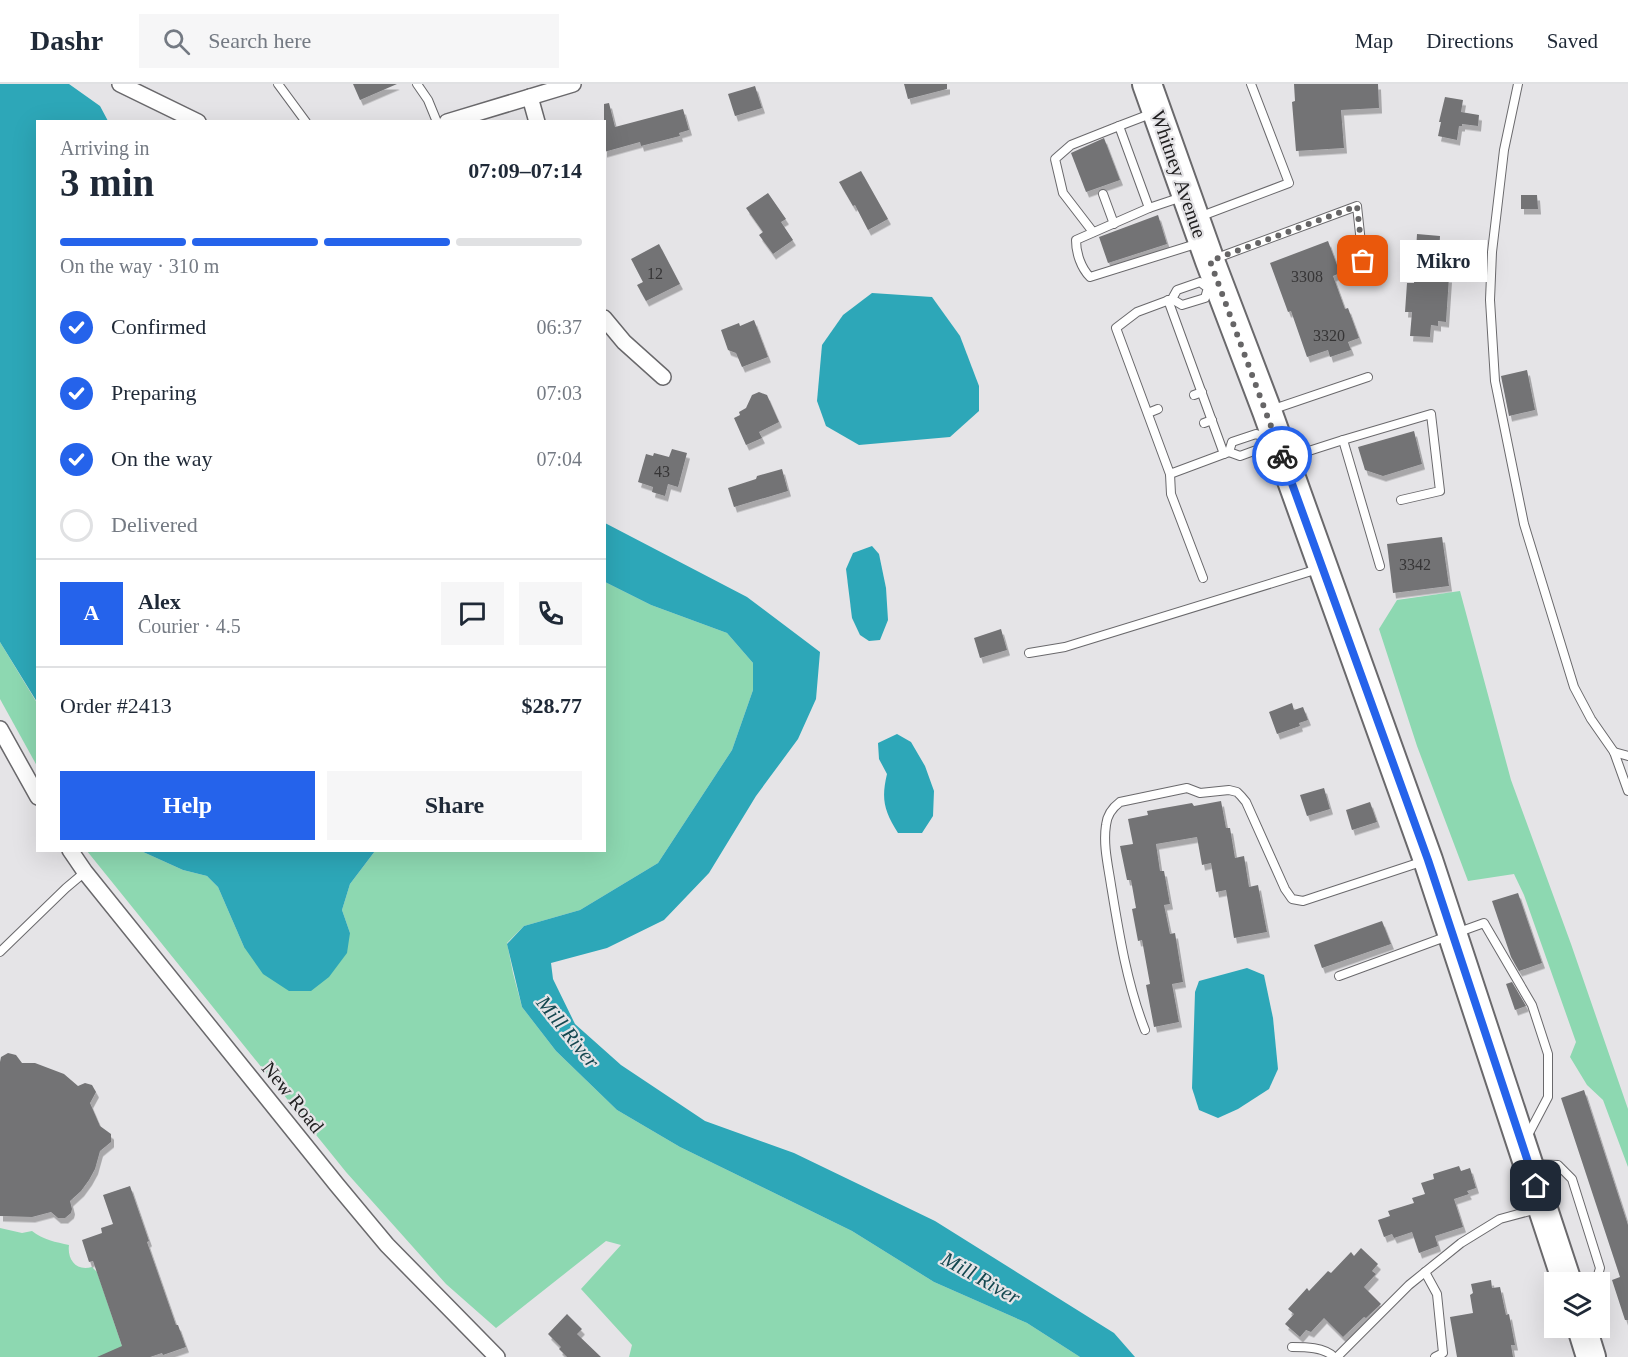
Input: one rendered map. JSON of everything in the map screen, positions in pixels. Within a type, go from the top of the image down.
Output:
[{"type":"highway","name":"Whitney Avenue","points":[[1147,84],[1203,248],[1428,860],[1565,1272]]},
{"type":"highway","points":[[1584,1338],[1591,1357]]},
{"type":"street","points":[[120,84],[194,120]]},
{"type":"street","points":[[454,120],[573,84]]},
{"type":"street","points":[[530,97],[536,120]]},
{"type":"street","points":[[606,320],[624,342],[663,377]]},
{"type":"street","points":[[0,729],[36,793]]},
{"type":"street","name":"New Road","points":[[71,852],[85,873],[387,1245],[497,1357]]},
{"type":"lane","points":[[278,84],[305,120]]},
{"type":"lane","points":[[417,84],[428,100],[436,120]]},
{"type":"lane","points":[[1203,578],[1171,494],[1170,474],[1116,328],[1137,312],[1170,300],[1177,290],[1200,282],[1203,248],[1219,210],[1289,183],[1251,84]]},
{"type":"lane","points":[[1518,84],[1504,150],[1492,252],[1490,300],[1495,381],[1524,524],[1574,687],[1591,719],[1614,752],[1628,791]]},
{"type":"lane","points":[[1094,232],[1063,193],[1055,159],[1071,145],[1157,111]]},
{"type":"lane","points":[[1119,126],[1149,208],[1203,248]]},
{"type":"lane","points":[[1103,194],[1114,224]]},
{"type":"lane","points":[[1149,208],[1076,240],[1076,248],[1084,271],[1090,277],[1357,206],[1365,280]]},
{"type":"lane","points":[[1170,300],[1182,305],[1205,298],[1203,248]]},
{"type":"lane","points":[[1170,300],[1198,393],[1227,453]]},
{"type":"lane","points":[[1170,474],[1227,453],[1240,456],[1262,448],[1273,436],[1368,377]]},
{"type":"lane","points":[[1148,413],[1158,409]]},
{"type":"lane","points":[[1227,453],[1232,442],[1256,434],[1343,440],[1431,414],[1440,490],[1401,500]]},
{"type":"lane","points":[[1204,423],[1212,420]]},
{"type":"lane","points":[[1157,440],[1168,436]]},
{"type":"lane","points":[[1343,440],[1380,566]]},
{"type":"lane","points":[[1029,653],[1065,647],[1322,567]]},
{"type":"lane","points":[[1614,752],[1628,756]]},
{"type":"lane","points":[[1145,1030],[1130,983],[1116,918],[1106,850],[1106,824],[1113,807],[1120,802],[1187,788],[1200,793],[1230,790],[1237,792],[1246,802],[1285,889],[1292,899],[1302,901],[1428,860]]},
{"type":"lane","points":[[0,952],[66,888],[85,873]]},
{"type":"lane","points":[[1339,976],[1484,923],[1532,1005],[1548,1054],[1548,1097],[1526,1155],[1558,1165],[1572,1179],[1599,1272]]},
{"type":"lane","points":[[1292,1347],[1329,1352],[1336,1357],[1409,1285],[1461,1243],[1500,1219],[1544,1207]]},
{"type":"lane","points":[[1425,1272],[1437,1294],[1443,1353],[1435,1357]]},
{"type":"green space","points":[[606,582],[651,605],[727,633],[753,663],[753,690],[732,750],[658,863],[580,910],[524,926],[507,943],[522,1007],[556,1051],[617,1110],[680,1147],[852,1231],[934,1282],[1027,1323],[1080,1357],[629,1357],[632,1345],[581,1289],[621,1245],[606,1241],[496,1328],[446,1284],[346,1172],[88,852],[143,852],[183,870],[207,876],[218,887],[244,947],[350,933],[342,910],[350,884],[374,852],[606,852]]},
{"type":"green space","points":[[1460,591],[1511,780],[1628,1109],[1628,1167],[1603,1100],[1587,1085],[1570,1057],[1576,1042],[1524,895],[1514,874],[1468,881],[1417,746],[1379,629],[1397,600]]},
{"type":"green space","points":[[0,642],[36,701],[36,764],[0,699]]},
{"type":"green space","points":[[0,1228],[22,1233],[32,1231],[45,1239],[69,1245],[71,1259],[77,1266],[92,1267],[97,1272],[122,1346],[123,1357],[0,1357]]},
{"type":"water","points":[[0,84],[69,84],[100,106],[107,120],[36,120],[36,700],[0,642]]},
{"type":"water","points":[[872,293],[932,297],[960,336],[979,386],[979,411],[950,437],[859,445],[826,426],[817,401],[822,345],[843,315]]},
{"type":"water","name":"Mill River","points":[[606,524],[747,597],[820,652],[816,699],[798,739],[756,796],[709,873],[664,920],[607,948],[551,963],[553,979],[575,1024],[621,1065],[705,1121],[794,1153],[935,1221],[1114,1333],[1135,1357],[1080,1357],[1027,1323],[934,1282],[852,1231],[680,1147],[617,1110],[556,1051],[522,1007],[507,944],[524,926],[580,910],[658,863],[732,750],[753,690],[753,663],[727,633],[651,605],[606,582]]},
{"type":"water","points":[[872,546],[879,554],[886,588],[888,620],[880,640],[869,641],[860,635],[852,618],[846,569],[853,553]]},
{"type":"water","points":[[897,734],[911,742],[925,766],[934,791],[933,816],[922,833],[898,833],[885,805],[884,791],[887,774],[879,759],[878,743]]},
{"type":"water","points":[[143,852],[374,852],[350,884],[342,910],[350,933],[347,953],[329,977],[311,991],[289,991],[263,974],[244,947],[218,887],[207,876],[183,870]]},
{"type":"water","points":[[1247,968],[1264,975],[1273,1018],[1278,1069],[1269,1089],[1238,1109],[1218,1118],[1199,1110],[1192,1088],[1195,992],[1199,981]]},
{"type":"building","points":[[353,84],[397,84],[360,100]]},
{"type":"building","points":[[904,84],[947,84],[947,89],[908,99]]},
{"type":"building","points":[[1294,84],[1378,84],[1379,108],[1341,110],[1344,148],[1296,151],[1292,102],[1295,101]]},
{"type":"building","points":[[755,86],[762,108],[735,116],[728,94]]},
{"type":"building","points":[[1445,97],[1463,100],[1461,112],[1479,115],[1478,126],[1462,124],[1459,126],[1457,140],[1438,136]]},
{"type":"building","points":[[609,103],[615,127],[683,109],[689,130],[679,133],[680,136],[641,146],[640,142],[606,151],[604,104]]},
{"type":"building","points":[[1104,138],[1120,180],[1086,192],[1071,153]]},
{"type":"building","points":[[861,171],[888,219],[868,230],[855,205],[853,206],[839,182]]},
{"type":"building","points":[[768,193],[786,219],[781,222],[793,240],[773,254],[759,235],[763,232],[746,208]]},
{"type":"building","points":[[1521,195],[1537,195],[1538,209],[1521,209]]},
{"type":"building","points":[[1158,215],[1167,244],[1108,263],[1099,237]]},
{"type":"building","points":[[1417,234],[1440,236],[1438,276],[1449,277],[1446,322],[1438,321],[1438,326],[1431,325],[1430,337],[1410,336],[1412,312],[1405,312],[1407,283],[1414,283]]},
{"type":"building","points":[[1328,241],[1340,273],[1333,276],[1359,338],[1348,342],[1351,350],[1330,357],[1328,350],[1307,357],[1291,311],[1288,312],[1270,263]]},
{"type":"building","points":[[659,244],[680,284],[646,301],[637,285],[643,282],[631,259]]},
{"type":"building","points":[[754,320],[768,357],[742,367],[736,353],[728,350],[721,330]]},
{"type":"building","points":[[1527,370],[1535,410],[1509,416],[1501,376]]},
{"type":"building","points":[[759,392],[767,395],[779,422],[759,432],[762,438],[746,445],[734,418],[746,408],[752,395]]},
{"type":"building","points":[[1414,431],[1422,464],[1383,476],[1365,470],[1358,447]]},
{"type":"building","points":[[672,449],[687,453],[678,487],[668,484],[665,496],[652,492],[653,487],[638,482],[646,454],[653,456],[654,453],[669,457]]},
{"type":"building","points":[[782,469],[788,491],[734,507],[728,488]]},
{"type":"building","points":[[1442,537],[1449,586],[1393,593],[1387,544]]},
{"type":"building","points":[[1001,629],[1007,650],[980,658],[974,638]]},
{"type":"building","points":[[1292,703],[1294,710],[1303,707],[1308,720],[1299,723],[1300,726],[1277,734],[1269,712]]},
{"type":"building","points":[[1324,788],[1330,809],[1307,816],[1300,795]]},
{"type":"building","points":[[1221,801],[1226,828],[1230,828],[1235,858],[1244,856],[1249,887],[1258,885],[1267,932],[1234,938],[1226,890],[1216,892],[1211,863],[1202,865],[1197,837],[1156,844],[1160,871],[1164,871],[1170,904],[1164,905],[1170,934],[1175,933],[1183,982],[1172,984],[1179,1022],[1154,1027],[1146,985],[1150,984],[1142,940],[1138,941],[1132,909],[1136,908],[1131,880],[1127,880],[1120,846],[1133,844],[1128,819],[1148,815],[1147,811],[1192,803],[1194,806]]},
{"type":"building","points":[[1370,802],[1377,822],[1352,830],[1346,810]]},
{"type":"building","points":[[1518,893],[1542,963],[1519,971],[1511,957],[1492,901]]},
{"type":"building","points":[[1382,921],[1391,944],[1322,968],[1314,945]]},
{"type":"building","points":[[1512,982],[1526,1006],[1515,1010],[1506,984]]},
{"type":"building","points":[[8,1053],[16,1055],[22,1063],[35,1063],[64,1074],[78,1086],[85,1083],[92,1085],[96,1092],[90,1103],[100,1126],[111,1134],[111,1142],[100,1151],[95,1169],[81,1191],[70,1201],[71,1213],[65,1218],[58,1218],[51,1212],[32,1217],[0,1216],[0,1062],[1,1057]]},
{"type":"building","points":[[1584,1090],[1628,1225],[1628,1320],[1625,1320],[1612,1280],[1620,1277],[1561,1098]]},
{"type":"building","points":[[1459,1166],[1461,1171],[1470,1168],[1476,1188],[1467,1191],[1469,1194],[1454,1199],[1463,1227],[1435,1236],[1438,1246],[1419,1253],[1412,1232],[1394,1238],[1392,1234],[1384,1237],[1378,1220],[1390,1216],[1388,1211],[1414,1203],[1412,1198],[1425,1194],[1421,1183],[1434,1179],[1433,1174]]},
{"type":"building","points":[[130,1186],[149,1241],[147,1242],[186,1347],[150,1357],[97,1357],[122,1346],[93,1261],[89,1262],[82,1240],[102,1233],[101,1228],[113,1224],[103,1195]]},
{"type":"building","points":[[1361,1248],[1378,1264],[1372,1271],[1376,1274],[1364,1287],[1381,1304],[1343,1337],[1324,1318],[1311,1332],[1306,1330],[1300,1337],[1285,1324],[1294,1314],[1288,1309],[1307,1288],[1309,1291],[1328,1271],[1331,1273],[1351,1252],[1354,1256]]},
{"type":"building","points":[[1491,1280],[1492,1288],[1500,1287],[1506,1315],[1509,1314],[1515,1345],[1511,1345],[1513,1357],[1457,1357],[1450,1317],[1473,1313],[1471,1284]]},
{"type":"building","points":[[567,1314],[582,1329],[577,1334],[601,1357],[567,1357],[559,1349],[561,1347],[548,1334]]},
{"type":"way so far","points":[[1282,456],[1210,261],[1357,206],[1363,261]]},
{"type":"place","name":"Mikro","points":[[1363,261]]},
{"type":"route","points":[[1282,456],[1428,860],[1536,1186]]}]
